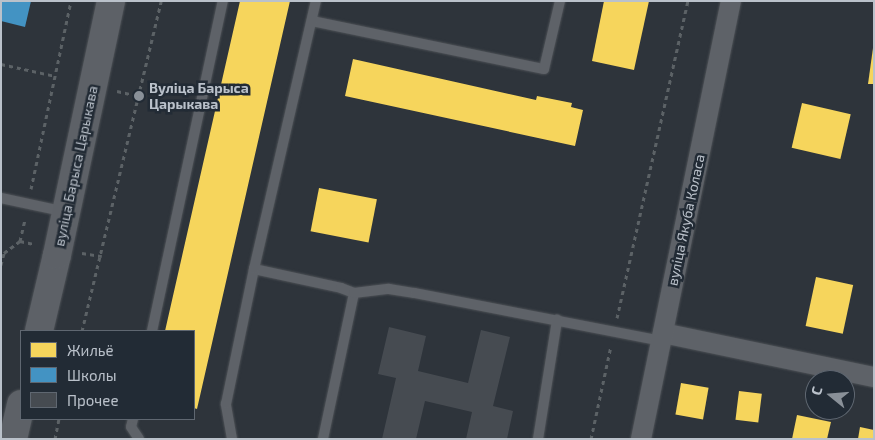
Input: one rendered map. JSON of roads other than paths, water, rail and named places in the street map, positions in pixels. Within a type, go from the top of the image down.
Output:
[{"type":"main road","name":"вуліца Барыса Царыкава","points":[[39,330],[67,212],[111,1]]},
{"type":"main road","points":[[13,439],[20,408]]},
{"type":"street","name":"вуліца Якуба Коласа","points":[[641,439],[731,1]]},
{"type":"street","points":[[662,337],[874,377]]},
{"type":"lane","points":[[152,330],[223,1]]},
{"type":"lane","points":[[232,439],[226,404],[254,268],[316,1]]},
{"type":"lane","points":[[312,21],[544,69],[560,1]]},
{"type":"lane","points":[[1,198],[67,212]]},
{"type":"lane","points":[[254,268],[341,288],[354,293],[389,289],[614,332],[662,337]]},
{"type":"lane","points":[[323,439],[354,293]]},
{"type":"lane","points":[[538,439],[557,320]]},
{"type":"lane","points":[[133,420],[131,427],[139,439]]},
{"type":"place","name":"Вуліца Барыса Царыкава","points":[[139,96]]}]
